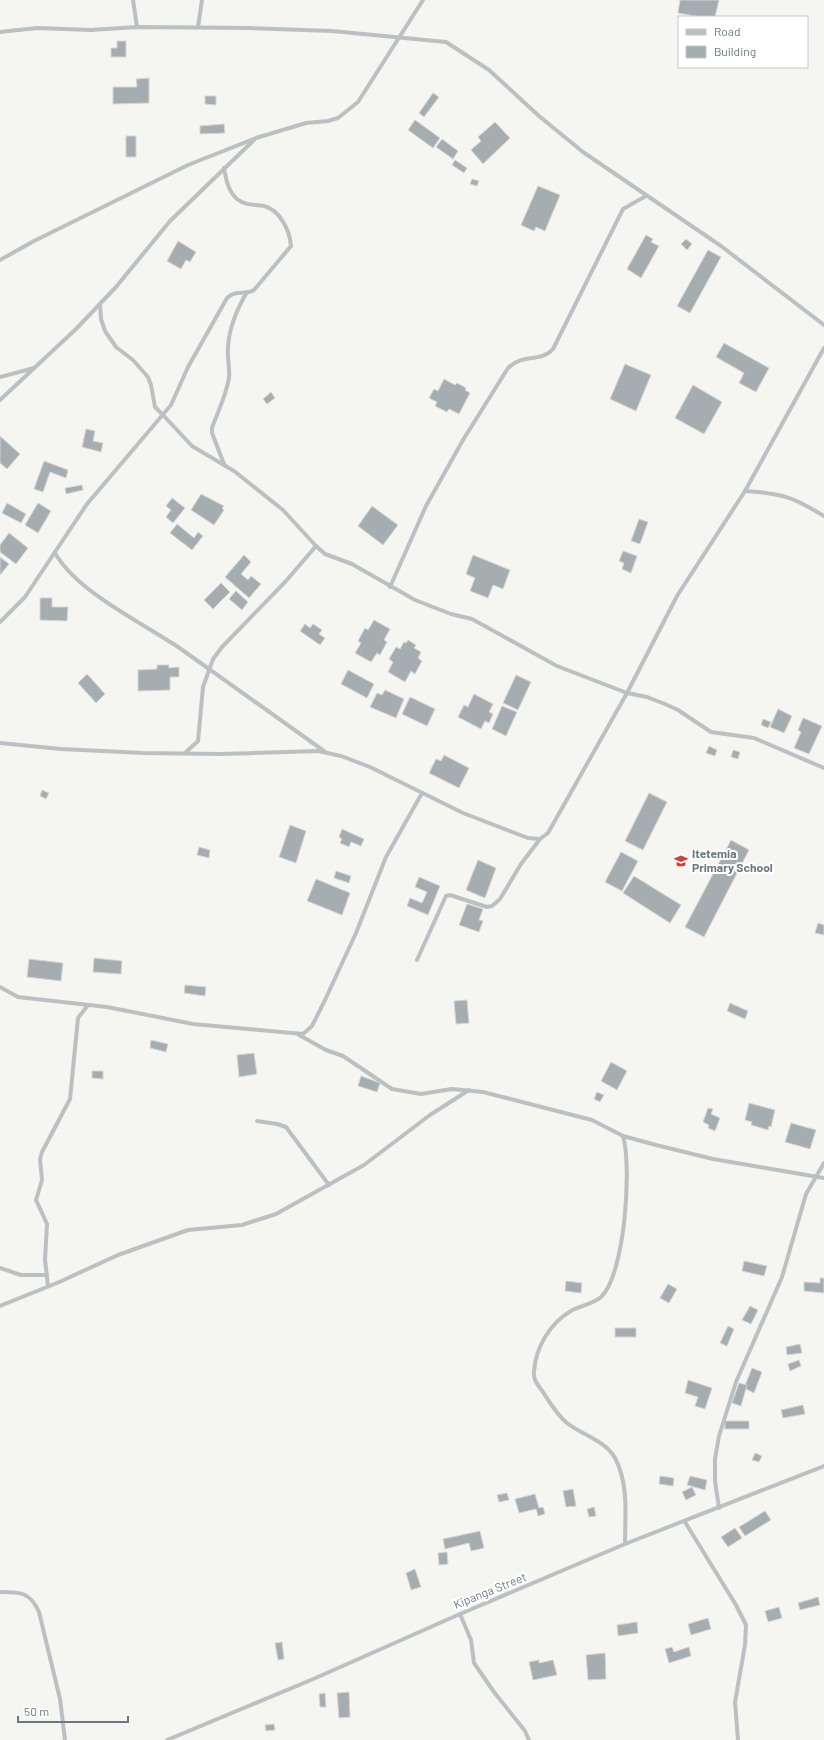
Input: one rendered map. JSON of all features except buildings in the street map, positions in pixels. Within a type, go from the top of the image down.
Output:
[{"type":"street","points":[[133,0],[137,27]]},
{"type":"street","points":[[198,27],[202,0]]},
{"type":"street","points":[[0,260],[34,241],[188,165],[256,138],[306,123],[328,121],[349,111],[358,102],[423,0]]},
{"type":"street","points":[[0,32],[37,28],[91,30],[137,27],[198,27],[332,31],[439,41],[454,47],[489,70],[539,116],[583,152],[721,246],[824,325]]},
{"type":"street","points":[[0,400],[100,304],[142,257],[170,221],[256,138]]},
{"type":"street","points":[[0,622],[25,597],[87,504],[171,405],[188,367],[227,298],[236,292],[247,292],[254,290],[291,246],[283,222],[274,212],[266,206],[244,204],[236,199],[228,185],[224,168]]},
{"type":"street","points":[[390,586],[426,506],[463,440],[508,368],[519,360],[546,356],[553,349],[623,209],[646,196]]},
{"type":"street","points":[[224,465],[212,433],[212,428],[227,389],[229,367],[228,347],[233,321],[238,306],[247,292]]},
{"type":"street","points":[[100,304],[100,318],[105,331],[116,347],[133,360],[148,377],[155,406],[162,415],[192,446],[224,465],[253,485],[289,515],[325,554],[352,564],[415,600],[451,614],[472,620],[557,666],[627,693],[647,696],[678,710],[711,732],[754,738],[824,768]]},
{"type":"street","points":[[416,960],[446,896],[450,895],[487,907],[492,906],[500,899],[521,864],[540,839],[548,833],[627,693],[677,596],[745,490],[824,348]]},
{"type":"street","points":[[0,377],[34,368]]},
{"type":"street","points":[[745,490],[784,495],[800,501],[824,516]]},
{"type":"street","points":[[185,753],[198,741],[203,687],[213,659],[222,647],[286,581],[316,546]]},
{"type":"street","points":[[55,553],[70,574],[326,753]]},
{"type":"street","points":[[0,743],[122,752],[220,754],[304,751],[326,753],[341,756],[370,767],[463,814],[528,838],[540,839]]},
{"type":"street","points":[[0,987],[18,996],[107,1007],[193,1024],[298,1035],[303,1034],[312,1026],[356,933],[386,857],[422,793]]},
{"type":"street","points":[[48,1286],[45,1260],[47,1224],[36,1200],[42,1180],[40,1159],[45,1146],[70,1099],[78,1018],[88,1005]]},
{"type":"street","points":[[298,1035],[326,1050],[343,1056],[392,1089],[421,1094],[452,1089],[468,1090],[505,1097],[592,1120],[623,1136],[713,1159],[824,1178]]},
{"type":"street","points":[[0,1306],[118,1255],[188,1230],[242,1225],[276,1214],[329,1186],[364,1164],[430,1115],[468,1090]]},
{"type":"street","points":[[257,1121],[277,1124],[286,1128],[329,1186]]},
{"type":"street","points":[[623,1136],[627,1152],[624,1222],[614,1274],[602,1296],[570,1312],[553,1326],[539,1349],[534,1373],[535,1381],[563,1419],[610,1450],[615,1458],[624,1480],[625,1544]]},
{"type":"street","points":[[719,1508],[715,1481],[715,1459],[719,1436],[736,1382],[782,1277],[806,1194],[814,1177],[824,1163]]},
{"type":"street","points":[[0,1268],[22,1275],[47,1275]]},
{"type":"street","name":"Kipanga Street","points":[[167,1740],[311,1680],[460,1614],[625,1544],[685,1522],[824,1466]]},
{"type":"street","points":[[685,1522],[736,1605],[746,1625],[745,1645],[735,1702],[738,1740]]},
{"type":"street","points":[[0,1592],[18,1592],[28,1596],[34,1601],[39,1612],[60,1699],[65,1740]]},
{"type":"street","points":[[460,1614],[471,1640],[474,1663],[494,1692],[525,1731],[529,1740]]},
{"type":"place","name":"Itetemia Primary School","points":[[681,861]]}]
